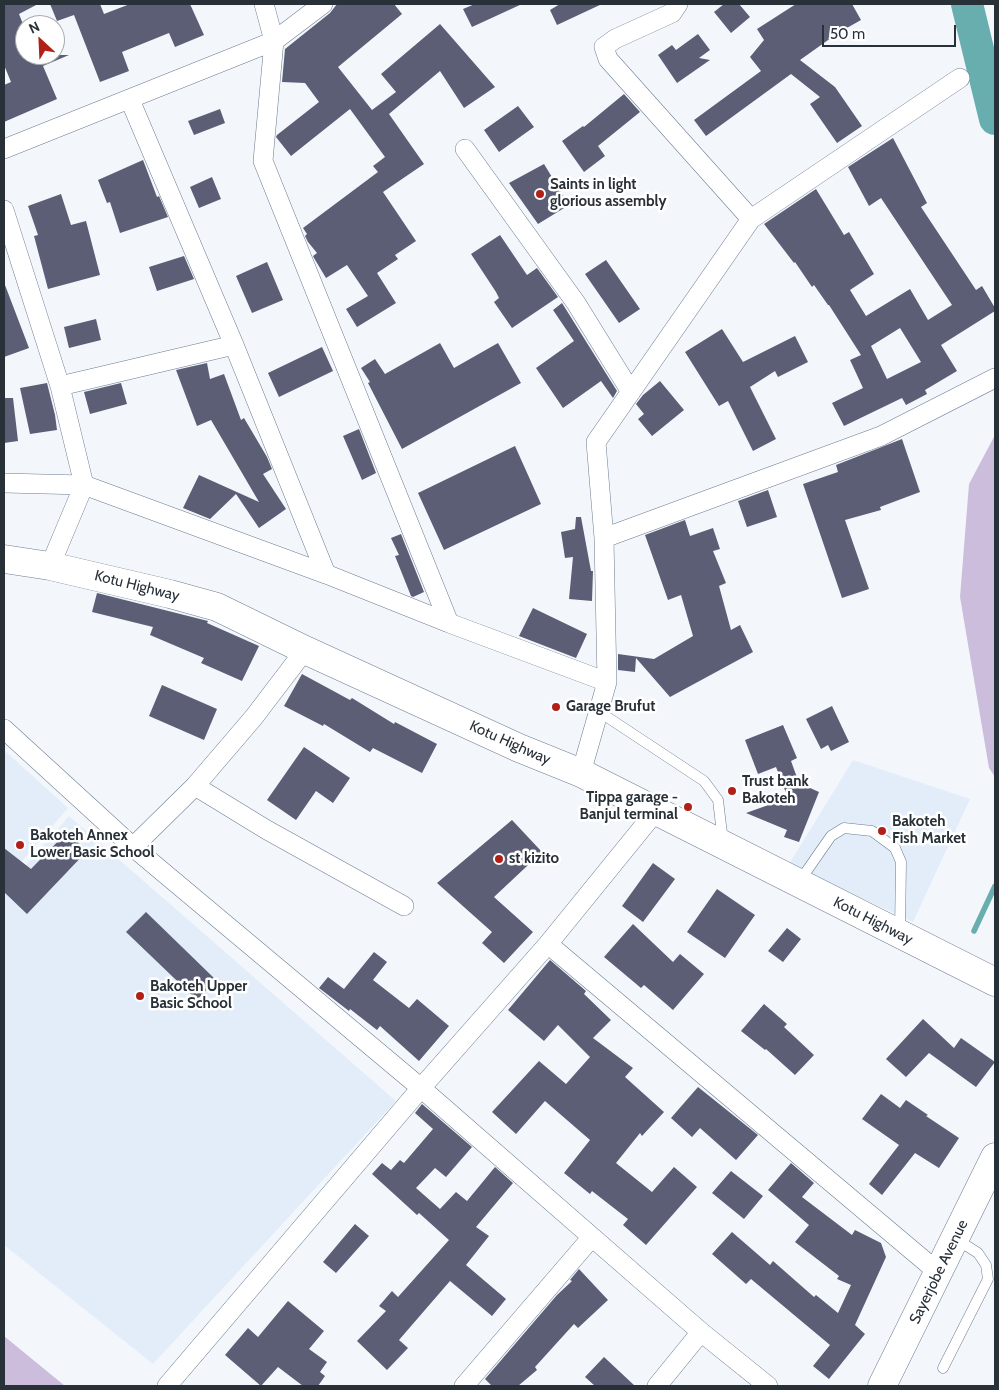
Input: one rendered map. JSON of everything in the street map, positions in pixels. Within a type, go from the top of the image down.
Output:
[{"type":"street","points":[[264,4],[274,41],[264,161],[450,623]]},
{"type":"street","points":[[4,149],[274,41],[323,4]]},
{"type":"street","points":[[678,4],[672,13],[615,39],[604,47],[608,59],[751,219]]},
{"type":"street","points":[[581,773],[607,682],[604,538],[596,442],[751,219],[960,78]]},
{"type":"street","points":[[130,100],[234,345],[326,574]]},
{"type":"street","points":[[465,149],[576,304],[631,392]]},
{"type":"street","points":[[4,210],[60,386],[84,485],[50,566]]},
{"type":"street","points":[[60,386],[234,345]]},
{"type":"street","points":[[604,538],[881,436],[995,378]]},
{"type":"street","points":[[4,484],[84,485],[326,574],[607,682]]},
{"type":"street","name":"Kotu Highway","points":[[4,559],[50,566],[170,594],[216,607],[519,748],[581,773],[995,982]]},
{"type":"street","points":[[133,847],[195,786],[254,717],[305,650]]},
{"type":"street","points":[[4,729],[133,847],[421,1088],[701,1332],[768,1386]]},
{"type":"street","points":[[195,786],[267,830],[404,906]]},
{"type":"street","points":[[167,1386],[421,1088],[548,944],[656,811]]},
{"type":"street","points":[[548,944],[939,1273]]},
{"type":"street","name":"Sayerjobe Avenue","points":[[882,1386],[995,1157]]},
{"type":"street","points":[[464,1386],[592,1237]]},
{"type":"street","points":[[657,1386],[701,1332]]},
{"type":"lane","points":[[598,711],[704,781],[718,800],[723,845]]},
{"type":"lane","points":[[798,883],[831,836],[844,828],[872,831],[896,848],[901,862],[900,934]]},
{"type":"lane","points":[[944,1368],[988,1279],[986,1265],[978,1253],[955,1239]]},
{"type":"shaded area","points":[[995,435],[995,777],[989,768],[960,597],[969,484]]},
{"type":"shaded area","name":"Bakoteh Annex Lower Basic School","points":[[4,750],[68,808],[4,882]]},
{"type":"shaded area","name":"Bakoteh Fish Market","points":[[853,760],[970,799],[913,922],[789,864]]},
{"type":"shaded area","name":"Bakoteh Upper Basic School","points":[[69,816],[396,1101],[153,1364],[4,1245],[4,890]]},
{"type":"shaded area","points":[[4,1336],[65,1386],[4,1386]]},
{"type":"building","points":[[4,4],[38,4],[19,15],[15,15],[15,65],[45,65],[43,66],[57,99],[4,122],[4,85],[11,82],[4,65]]},
{"type":"building","points":[[50,4],[100,4],[104,14],[130,4],[190,4],[204,35],[175,47],[169,33],[122,52],[129,71],[100,82],[74,15],[65,18],[65,15],[55,15]]},
{"type":"building","points":[[337,4],[394,4],[402,14],[338,67],[372,110],[396,92],[381,74],[440,24],[495,87],[464,108],[440,71],[389,114],[424,164],[383,192],[416,241],[395,255],[398,259],[377,273],[396,303],[357,327],[346,309],[368,296],[347,265],[326,278],[313,256],[317,253],[308,242],[305,236],[307,234],[303,228],[378,172],[373,166],[385,157],[350,109],[291,156],[276,137],[319,102],[305,83],[282,82],[285,49],[330,13]]},
{"type":"building","points":[[475,4],[522,4],[472,27],[463,9]]},
{"type":"building","points":[[560,4],[602,4],[557,25],[550,10]]},
{"type":"building","points":[[724,4],[739,4],[750,17],[731,33],[714,12]]},
{"type":"building","points":[[796,4],[852,4],[861,20],[838,33],[800,60],[835,87],[862,126],[837,143],[810,104],[820,97],[791,74],[706,136],[694,120],[761,71],[750,57],[764,40],[757,29]]},
{"type":"building","points":[[698,34],[710,50],[699,58],[710,60],[677,83],[658,55],[672,45],[676,50]]},
{"type":"building","points":[[624,94],[640,112],[598,146],[605,156],[584,172],[562,141],[584,127]]},
{"type":"building","points":[[518,106],[534,127],[499,152],[484,130]]},
{"type":"building","points":[[220,109],[225,123],[194,135],[188,121]]},
{"type":"building","points":[[893,138],[927,203],[921,207],[976,290],[982,286],[995,311],[941,345],[957,371],[925,390],[927,394],[906,405],[902,398],[844,426],[832,403],[863,388],[850,360],[861,355],[829,305],[814,285],[812,287],[795,262],[764,224],[816,189],[844,235],[849,232],[874,274],[850,290],[866,316],[910,289],[928,320],[952,305],[881,198],[869,206],[848,167]],"holes":[[[900,328],[921,362],[887,379],[871,346]]]},
{"type":"building","points":[[143,160],[157,197],[159,196],[168,217],[120,233],[110,202],[107,203],[98,180]]},
{"type":"building","name":"Saints in light glorious assembly","points":[[544,164],[569,205],[538,224],[509,183]]},
{"type":"building","points":[[212,177],[221,199],[199,208],[190,187]]},
{"type":"building","points":[[61,194],[71,225],[86,221],[100,275],[48,289],[34,236],[38,235],[28,206]]},
{"type":"building","points":[[500,235],[527,275],[537,268],[558,297],[512,328],[494,302],[499,298],[496,292],[471,254]]},
{"type":"building","points":[[184,256],[194,279],[157,291],[149,267]]},
{"type":"building","points":[[606,260],[640,309],[619,323],[585,274]]},
{"type":"building","points":[[267,262],[283,300],[252,313],[236,276]]},
{"type":"building","points":[[4,285],[29,348],[4,357]]},
{"type":"building","points":[[562,303],[617,391],[613,398],[601,381],[563,408],[536,368],[574,341],[553,310]]},
{"type":"building","points":[[96,319],[101,340],[69,348],[64,327]]},
{"type":"building","points":[[722,329],[743,362],[795,336],[808,362],[778,377],[775,371],[750,387],[776,439],[753,451],[728,401],[719,406],[685,352]]},
{"type":"building","points":[[440,343],[454,368],[498,343],[521,383],[402,449],[368,383],[370,382],[361,368],[375,359],[385,374]]},
{"type":"building","points":[[322,347],[333,371],[279,397],[268,373]]},
{"type":"building","points":[[207,363],[210,379],[224,374],[241,420],[244,418],[272,469],[263,474],[286,509],[259,528],[236,494],[210,519],[183,508],[199,475],[259,502],[211,420],[197,426],[176,370]]},
{"type":"building","points":[[660,381],[684,410],[652,436],[638,419],[644,414],[636,404],[643,395]]},
{"type":"building","points":[[47,383],[57,430],[30,434],[20,388]]},
{"type":"building","points":[[121,383],[127,404],[90,414],[84,392]]},
{"type":"building","points":[[4,398],[13,398],[18,441],[4,443]]},
{"type":"building","points":[[359,429],[376,473],[362,480],[343,436]]},
{"type":"building","points":[[902,439],[920,492],[880,507],[881,510],[845,520],[869,589],[842,598],[803,484],[838,472],[836,465]]},
{"type":"building","points":[[515,446],[541,504],[444,550],[418,493]]},
{"type":"building","points":[[768,490],[777,517],[747,527],[738,501]]},
{"type":"building","points":[[576,517],[581,517],[591,571],[593,571],[592,601],[569,599],[573,557],[565,558],[561,532],[575,529]]},
{"type":"building","points":[[685,520],[690,536],[713,528],[720,549],[713,551],[726,583],[719,586],[731,630],[740,625],[753,652],[670,697],[636,658],[635,672],[618,670],[618,654],[654,659],[693,636],[681,595],[668,600],[645,535]]},
{"type":"building","points":[[401,534],[424,592],[413,597],[395,556],[399,555],[391,538]]},
{"type":"building","points":[[97,593],[208,621],[207,623],[259,646],[242,681],[201,663],[204,658],[150,635],[153,627],[92,612]]},
{"type":"building","points":[[533,608],[587,634],[576,658],[519,636]]},
{"type":"building","points":[[302,674],[350,700],[352,698],[394,724],[395,722],[437,744],[422,773],[373,748],[370,752],[324,724],[323,726],[284,706]]},
{"type":"building","points":[[162,685],[217,709],[204,740],[149,716]]},
{"type":"building","points":[[832,706],[849,742],[831,751],[828,745],[821,749],[806,719]]},
{"type":"building","points":[[783,725],[797,758],[791,761],[799,783],[819,792],[799,842],[784,837],[787,830],[746,813],[788,798],[776,767],[758,774],[745,740]]},
{"type":"building","points":[[304,747],[350,778],[333,803],[316,791],[296,820],[267,800]]},
{"type":"building","points":[[512,820],[542,852],[494,897],[533,932],[504,963],[482,943],[492,932],[437,883]]},
{"type":"building","points":[[67,832],[87,851],[27,914],[4,892],[4,848],[31,869]]},
{"type":"building","points":[[653,863],[675,879],[643,922],[622,906]]},
{"type":"building","points":[[717,889],[755,915],[725,958],[687,932]]},
{"type":"building","points":[[146,912],[216,980],[197,1000],[126,932]]},
{"type":"building","points":[[633,924],[673,962],[680,954],[704,974],[673,1010],[644,985],[641,988],[604,957]]},
{"type":"building","points":[[787,928],[801,939],[783,962],[768,951]]},
{"type":"building","points":[[374,952],[387,962],[373,980],[409,1008],[417,999],[449,1026],[419,1061],[380,1026],[377,1030],[319,988],[328,977],[344,989]]},
{"type":"building","points":[[550,960],[586,991],[584,994],[611,1020],[593,1038],[633,1068],[625,1077],[664,1112],[642,1136],[640,1133],[616,1163],[652,1192],[674,1167],[697,1187],[646,1245],[623,1225],[628,1219],[592,1191],[590,1194],[564,1173],[590,1140],[545,1101],[516,1134],[492,1112],[539,1061],[566,1084],[590,1057],[558,1025],[544,1041],[508,1010]]},
{"type":"building","points":[[764,1004],[787,1024],[784,1027],[814,1055],[795,1075],[766,1049],[741,1031]]},
{"type":"building","points":[[923,1019],[954,1048],[961,1038],[995,1062],[976,1087],[929,1053],[906,1077],[886,1059]]},
{"type":"building","points":[[698,1087],[758,1135],[736,1160],[700,1128],[692,1137],[671,1118]]},
{"type":"building","points":[[881,1094],[900,1108],[906,1100],[959,1138],[939,1168],[915,1153],[882,1195],[869,1184],[899,1145],[862,1119]]},
{"type":"building","points":[[422,1104],[472,1147],[446,1177],[435,1168],[416,1188],[440,1209],[456,1192],[467,1201],[495,1167],[513,1183],[476,1227],[489,1236],[466,1265],[506,1299],[492,1316],[450,1281],[399,1340],[408,1348],[387,1370],[357,1341],[386,1311],[379,1306],[392,1291],[398,1297],[449,1240],[419,1213],[417,1215],[372,1174],[382,1163],[391,1170],[400,1160],[404,1163],[433,1129],[415,1113]]},
{"type":"building","points":[[791,1163],[814,1183],[802,1197],[852,1235],[855,1230],[881,1243],[886,1257],[855,1325],[865,1334],[829,1379],[813,1366],[830,1345],[751,1279],[746,1284],[712,1254],[732,1232],[770,1265],[773,1261],[814,1297],[816,1295],[838,1313],[851,1285],[837,1279],[839,1276],[795,1242],[809,1225],[768,1190]]},
{"type":"building","points":[[731,1171],[763,1196],[744,1219],[712,1193]]},
{"type":"building","points":[[355,1224],[369,1236],[336,1273],[323,1262]]},
{"type":"building","points":[[579,1269],[608,1300],[578,1328],[574,1324],[535,1367],[537,1370],[518,1386],[492,1386],[485,1379],[557,1295],[572,1281],[570,1280]]},
{"type":"building","points":[[288,1301],[324,1331],[309,1349],[327,1362],[320,1372],[325,1376],[318,1386],[303,1386],[278,1367],[261,1386],[225,1355],[248,1328],[258,1337]]},
{"type":"building","points":[[604,1357],[635,1386],[595,1386],[585,1377]]},
{"type":"waterway","points":[[967,4],[995,119]]},
{"type":"waterway","points":[[974,931],[995,886]]},
{"type":"place","name":"Saints in light glorious assembly","points":[[540,194]]},
{"type":"place","name":"Garage Brufut","points":[[556,707]]},
{"type":"place","name":"Trust bank Bakoteh","points":[[732,791]]},
{"type":"place","name":"Tippa garage - Banjul terminal","points":[[688,807]]},
{"type":"place","name":"Bakoteh Fish Market","points":[[882,831]]},
{"type":"place","name":"Bakoteh Annex Lower Basic School","points":[[20,845]]},
{"type":"place","name":"st kizito","points":[[499,859]]},
{"type":"place","name":"Bakoteh Upper Basic School","points":[[140,996]]}]
